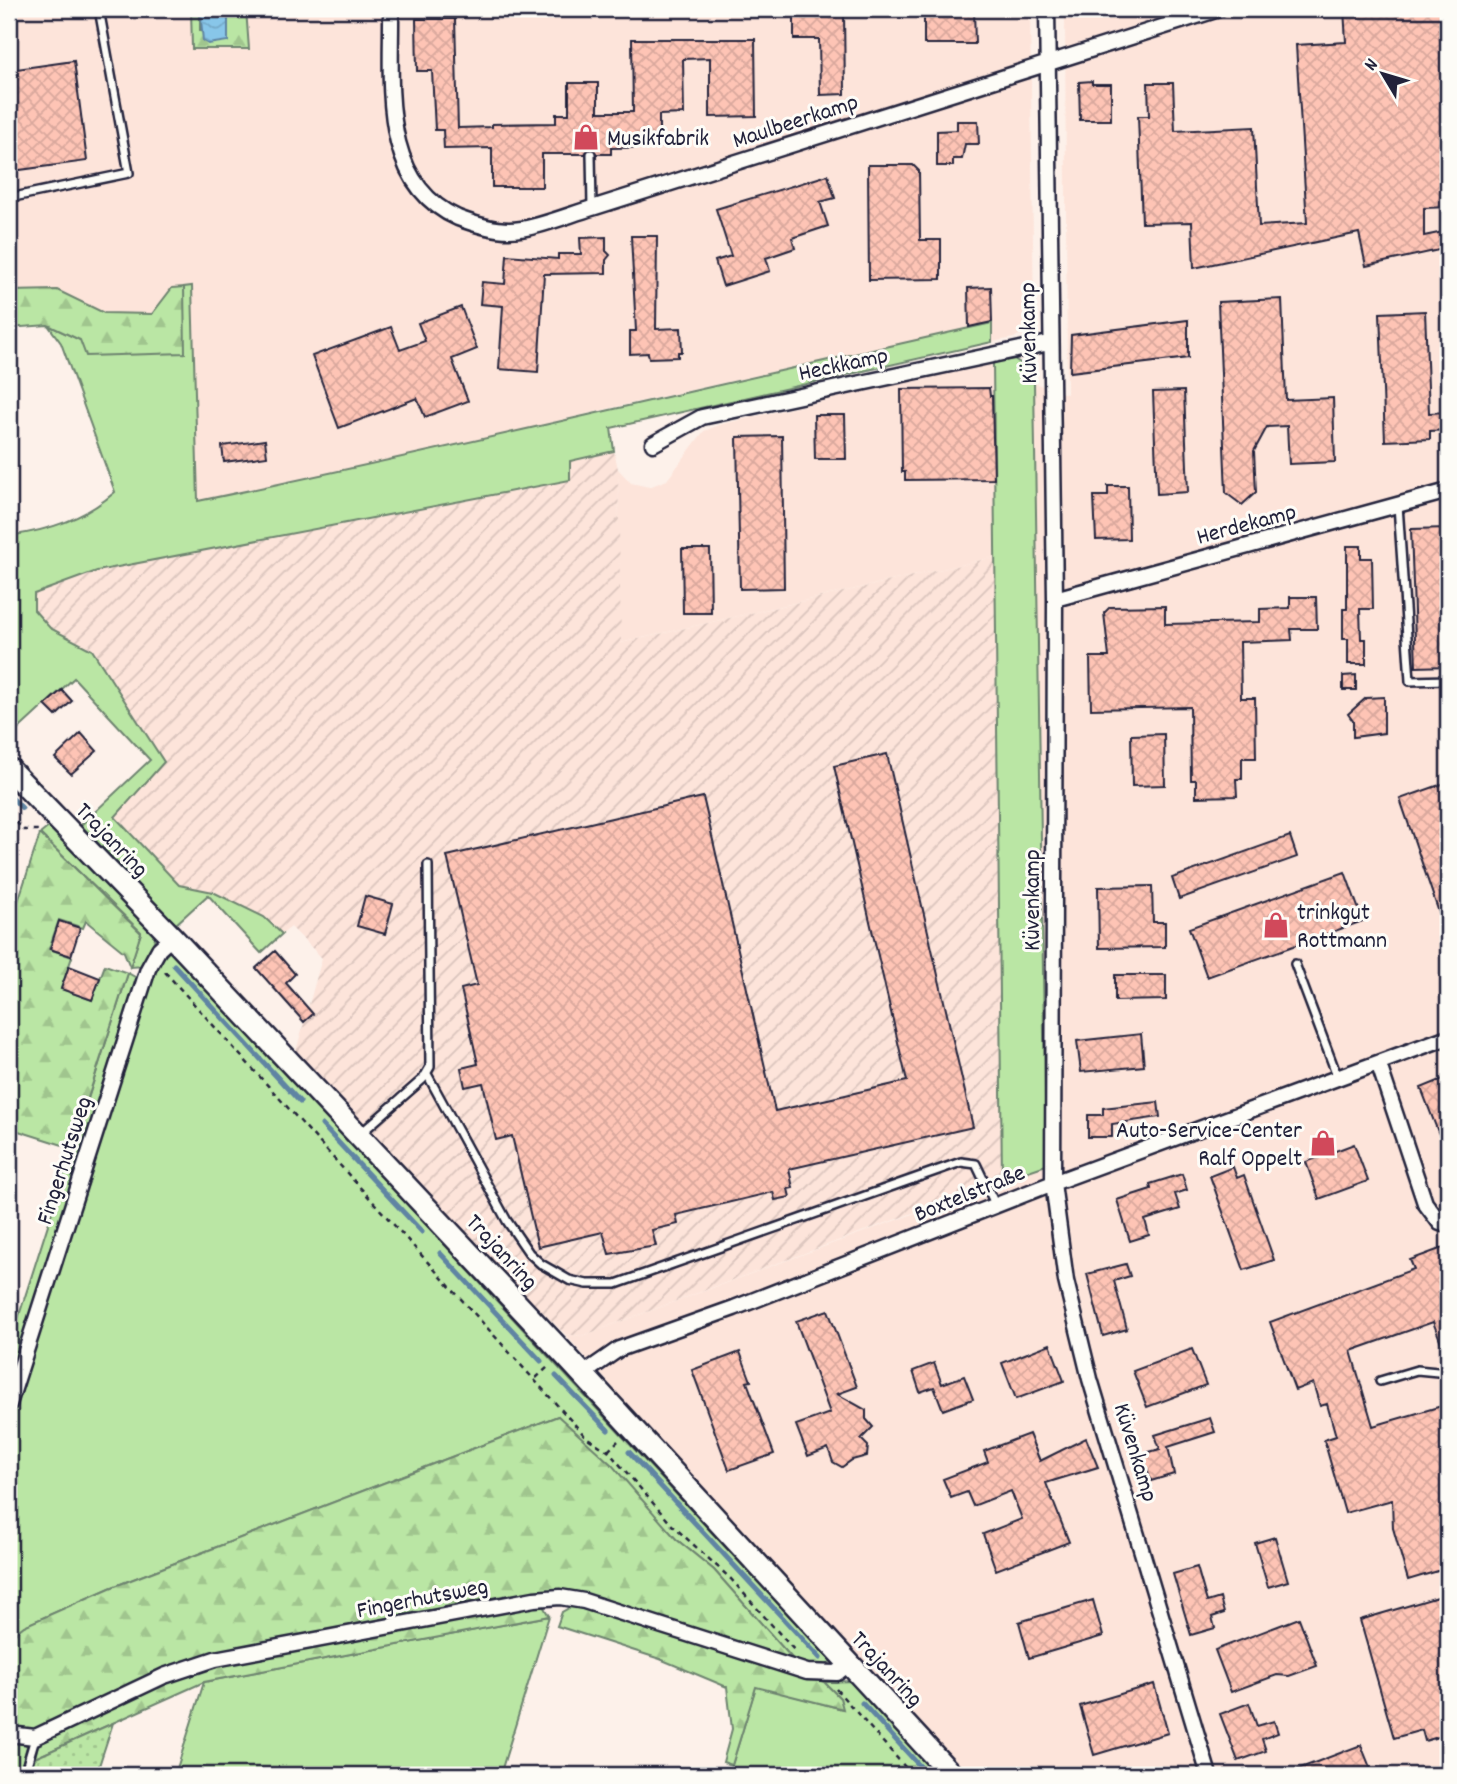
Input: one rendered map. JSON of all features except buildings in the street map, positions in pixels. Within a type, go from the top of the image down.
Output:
[{"type":"main road","name":"Trajanring","points":[[9,769],[165,943],[359,1136],[583,1374],[952,1775]]},
{"type":"street","name":"Maulbeerkamp","points":[[391,9],[395,135],[404,164],[421,190],[447,213],[475,225],[510,230],[592,208],[1219,9]]},
{"type":"street","name":"Küvenkamp","points":[[1047,9],[1049,343],[1055,599],[1053,1183],[1066,1282],[1090,1379],[1211,1773]]},
{"type":"street","name":"Heckkamp","points":[[653,444],[702,417],[1049,343]]},
{"type":"street","name":"Herdekamp","points":[[1055,599],[1448,491]]},
{"type":"street","name":"Fingerhutsweg","points":[[9,1404],[148,969],[165,943]]},
{"type":"street","name":"Boxtelstraße","points":[[583,1374],[619,1349],[734,1308],[1053,1183],[1379,1065],[1448,1037]]},
{"type":"street","points":[[1379,1065],[1425,1203],[1440,1223],[1448,1225]]},
{"type":"street","name":"Fingerhutsweg","points":[[35,1737],[164,1676],[215,1659],[534,1599],[560,1597],[584,1601],[807,1672],[824,1674]]},
{"type":"street","points":[[824,1674],[837,1673],[848,1664]]},
{"type":"street","points":[[9,1734],[35,1737]]},
{"type":"lane","points":[[9,198],[129,173],[99,9]]},
{"type":"lane","points":[[591,154],[592,208]]},
{"type":"lane","points":[[1398,505],[1410,681],[1448,680]]},
{"type":"lane","points":[[359,1136],[427,1074],[431,1059],[428,865]]},
{"type":"lane","points":[[1295,964],[1338,1079]]},
{"type":"lane","points":[[427,1074],[507,1221],[529,1253],[556,1274],[587,1284],[616,1284],[961,1161],[976,1164],[996,1206]]},
{"type":"lane","points":[[1380,1381],[1416,1370],[1448,1373]]},
{"type":"lane","points":[[24,1775],[35,1737]]},
{"type":"path","points":[[9,815],[24,830],[49,831]]},
{"type":"path","points":[[165,943],[165,974],[586,1437],[608,1451],[672,1525],[731,1578],[807,1664],[824,1674],[912,1775]]},
{"type":"shaded area","points":[[9,9],[1030,9],[1034,318],[1025,331],[1014,338],[992,342],[992,323],[607,409],[442,450],[198,501],[192,286],[172,288],[152,314],[104,313],[57,290],[9,291]]},
{"type":"shaded area","points":[[1065,9],[1448,9],[1448,1775],[966,1775],[795,1592],[565,1334],[582,1336],[1046,1165],[1034,383],[1067,394]]},
{"type":"shaded area","points":[[993,362],[995,557],[620,643],[618,469],[631,483],[649,487],[667,480],[704,431],[722,424]]},
{"type":"shaded area","points":[[614,451],[618,469],[621,643],[995,557],[1002,1180],[582,1336],[565,1334],[458,1229],[295,1055],[322,958],[291,927],[282,934],[264,917],[213,892],[179,885],[115,817],[164,762],[92,650],[50,628],[34,610],[34,594],[97,571],[570,480],[570,461]]},
{"type":"green space","points":[[191,9],[200,9],[200,31],[228,41],[228,9],[246,9],[249,49],[192,49]]},
{"type":"green space","points":[[192,286],[198,501],[992,323],[992,342],[611,428],[614,451],[570,461],[570,480],[97,571],[34,594],[34,610],[50,628],[92,650],[164,762],[115,817],[179,885],[213,892],[264,917],[282,934],[261,953],[208,895],[175,925],[81,825],[150,760],[74,678],[9,738],[9,536],[66,522],[115,492],[61,343],[48,325],[80,340],[184,353],[184,287]]},
{"type":"green space","points":[[184,287],[185,353],[86,356],[80,340],[48,325],[9,328],[9,291],[57,290],[104,313],[152,314],[172,288]]},
{"type":"green space","points":[[1014,359],[1028,368],[1034,383],[1046,1165],[1002,1180],[993,362]]},
{"type":"green space","points":[[51,825],[157,932],[145,966],[130,967],[141,932],[40,834]]},
{"type":"green space","points":[[40,834],[141,933],[130,967],[124,952],[86,921],[83,928],[59,920],[49,949],[72,957],[61,989],[92,1000],[105,965],[128,973],[72,1148],[9,1128],[9,929]]},
{"type":"green space","points":[[171,950],[831,1661],[823,1669],[798,1665],[714,1570],[676,1539],[558,1416],[110,1588],[24,1626],[9,1638],[9,1424],[153,968]]},
{"type":"green space","points":[[128,973],[140,980],[9,1388],[9,1347]]},
{"type":"green space","points":[[558,1416],[612,1465],[676,1539],[714,1570],[798,1665],[573,1594],[221,1654],[37,1728],[24,1731],[9,1727],[9,1638],[24,1626],[110,1588]]},
{"type":"green space","points":[[542,1604],[549,1616],[204,1682],[35,1758],[38,1744],[47,1736],[148,1688],[198,1670]]},
{"type":"green space","points":[[576,1604],[824,1682],[840,1698],[843,1709],[756,1687],[732,1765],[723,1762],[732,1729],[727,1687],[660,1659],[557,1626],[562,1612]]},
{"type":"green space","points":[[549,1616],[500,1775],[175,1775],[204,1682]]},
{"type":"green space","points":[[854,1681],[941,1775],[729,1775],[756,1686],[842,1709],[840,1698],[824,1682]]},
{"type":"green space","points":[[113,1723],[96,1775],[29,1775],[35,1758]]},
{"type":"green space","points":[[9,1736],[22,1740],[27,1746],[19,1775],[9,1775]]},
{"type":"water","points":[[200,9],[228,9],[228,41],[208,44],[203,41]]},
{"type":"waterway","points":[[9,795],[22,808]]},
{"type":"waterway","points":[[174,965],[300,1102]]},
{"type":"waterway","points":[[322,1125],[422,1232]]},
{"type":"waterway","points":[[440,1253],[541,1361]]},
{"type":"waterway","points":[[556,1376],[608,1430]]},
{"type":"waterway","points":[[629,1452],[820,1658]]},
{"type":"waterway","points":[[862,1703],[928,1775]]},
{"type":"place","name":"Musikfabrik","points":[[586,137]]},
{"type":"place","name":"trinkgut Rottmann","points":[[1276,925]]},
{"type":"place","name":"Auto-Service-Center Ralf Oppelt","points":[[1323,1143]]}]
